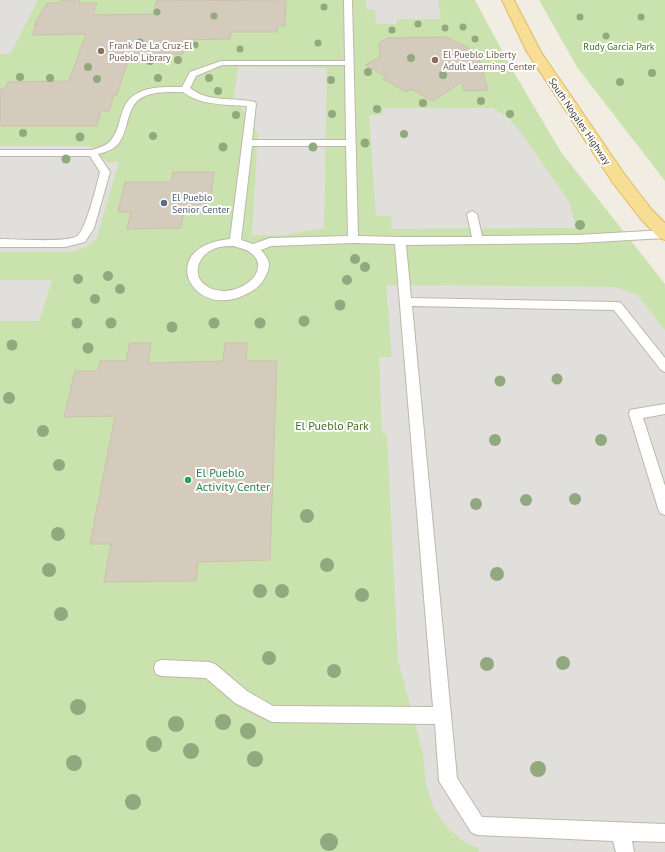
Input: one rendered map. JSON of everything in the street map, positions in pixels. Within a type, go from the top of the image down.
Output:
[{"type":"main road","name":"South Nogales Highway","points":[[508,0],[534,52],[618,179],[646,214],[665,234]]},
{"type":"lane","points":[[348,0],[353,239]]},
{"type":"lane","points":[[185,89],[193,74],[221,63],[349,63]]},
{"type":"lane","points":[[0,153],[93,153],[108,147],[116,140],[130,102],[140,95],[158,91],[185,89],[195,97],[206,100],[252,104],[235,242]]},
{"type":"lane","points":[[247,143],[351,143]]},
{"type":"lane","points":[[0,243],[65,243],[81,239],[89,228],[105,172],[93,153]]},
{"type":"lane","points":[[472,214],[478,240]]},
{"type":"lane","points":[[254,248],[270,242],[353,239],[400,241],[577,239],[665,234]]},
{"type":"lane","points":[[400,241],[407,302],[448,781],[477,826],[665,833]]},
{"type":"lane","points":[[235,242],[254,248],[261,255],[264,267],[260,280],[251,288],[240,293],[222,295],[204,291],[196,284],[191,276],[191,268],[195,259],[202,252],[212,246],[235,242]]},
{"type":"lane","points":[[407,302],[617,306],[665,367]]},
{"type":"lane","points":[[665,408],[635,414],[665,508]]},
{"type":"lane","points":[[162,668],[209,670],[241,697],[272,714],[442,716]]},
{"type":"lane","points":[[620,832],[625,852]]},
{"type":"green space","name":"El Pueblo Park","points":[[0,0],[475,0],[513,71],[561,152],[665,284],[665,852],[0,852]]},
{"type":"green space","name":"Rudy Garcia Park","points":[[539,0],[665,0],[665,181],[577,67]]},
{"type":"shaded area","points":[[0,0],[38,0],[10,54],[0,54]]},
{"type":"shaded area","points":[[366,0],[438,0],[441,19],[397,19],[397,24],[376,24],[375,10],[366,9]]},
{"type":"shaded area","points":[[238,67],[327,68],[324,228],[285,235],[252,235],[258,133],[234,96]]},
{"type":"shaded area","points":[[383,108],[493,108],[507,117],[520,131],[568,200],[577,228],[392,229],[391,216],[376,216],[369,115],[383,115]]},
{"type":"shaded area","points":[[0,146],[90,146],[107,162],[119,162],[96,240],[85,247],[71,252],[0,252]]},
{"type":"shaded area","points":[[0,280],[52,280],[39,321],[0,321]]},
{"type":"shaded area","points":[[386,285],[614,287],[636,294],[665,330],[665,852],[479,852],[479,849],[462,840],[447,827],[434,809],[426,784],[423,754],[398,660],[387,434],[382,433],[379,357],[392,357]]},
{"type":"building","points":[[62,0],[80,0],[79,3],[97,3],[93,15],[153,14],[157,0],[286,1],[285,26],[278,26],[277,32],[231,32],[230,39],[186,40],[183,54],[130,54],[117,95],[114,95],[109,111],[101,111],[97,126],[0,126],[0,89],[4,89],[8,82],[69,81],[86,34],[32,35],[37,24],[34,25],[47,3],[59,3]]},
{"type":"building","points":[[446,37],[477,52],[488,90],[464,91],[462,82],[432,101],[411,89],[406,92],[383,79],[387,77],[365,65],[380,57],[379,43],[388,38]]},
{"type":"building","name":"El Pueblo Senior Center","points":[[173,172],[214,172],[211,194],[203,211],[184,211],[181,228],[127,229],[131,212],[118,212],[125,182],[171,182]]},
{"type":"building","name":"El Pueblo Activity Center","points":[[130,343],[151,343],[148,363],[223,361],[225,343],[247,343],[246,361],[277,361],[270,560],[198,562],[196,581],[104,582],[111,544],[90,544],[115,416],[64,417],[75,371],[98,371],[100,361],[126,361]]},
{"type":"place","name":"Frank De La Cruz-El Pueblo Library","points":[[101,51]]},
{"type":"place","name":"El Pueblo Liberty Adult Learning Center","points":[[435,60]]},
{"type":"place","name":"El Pueblo Senior Center","points":[[164,203]]},
{"type":"place","name":"El Pueblo Activity Center","points":[[188,480]]}]
